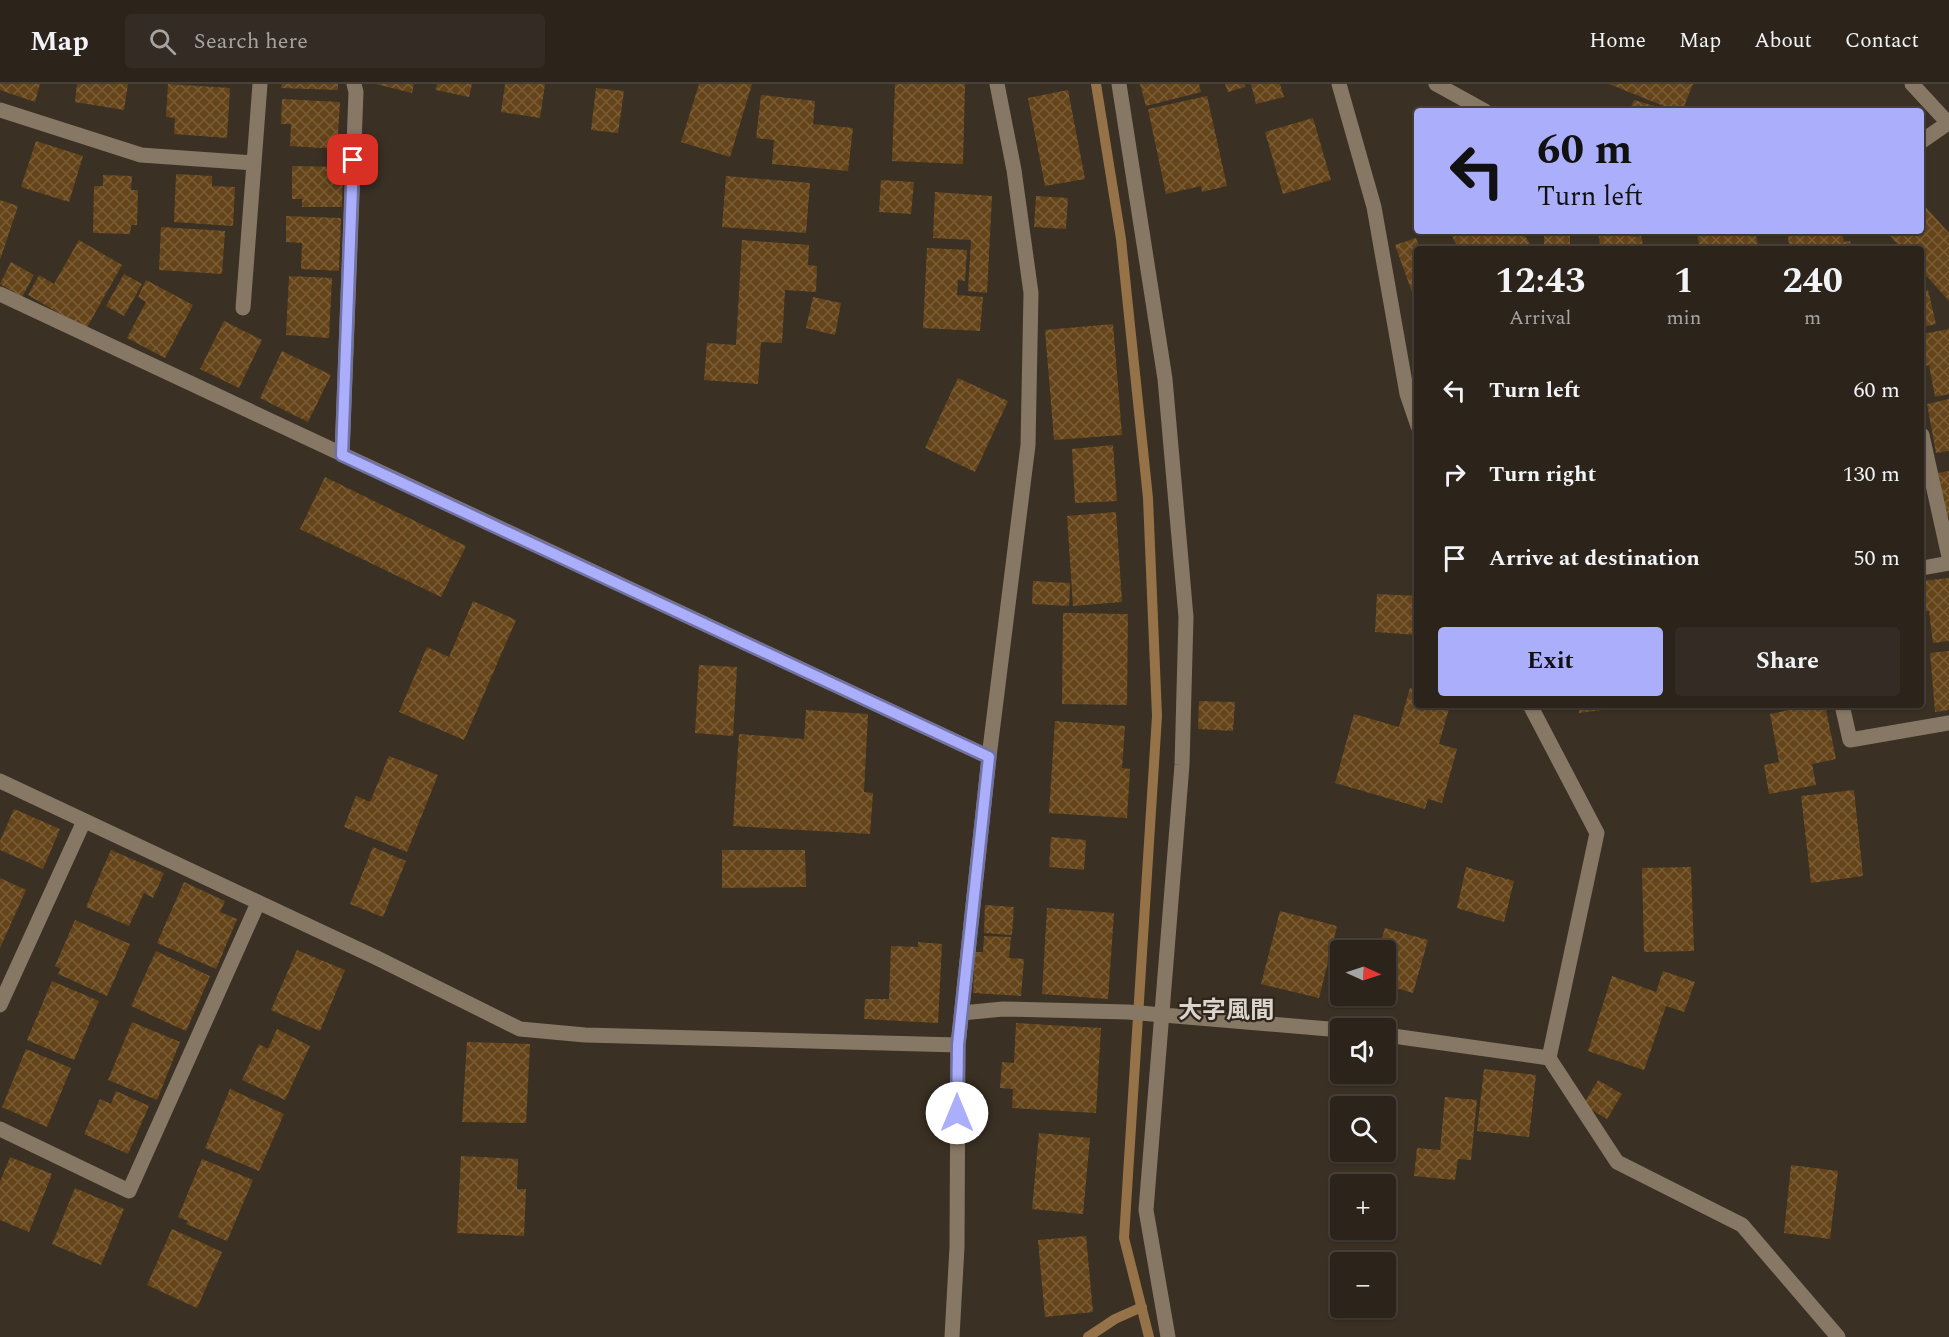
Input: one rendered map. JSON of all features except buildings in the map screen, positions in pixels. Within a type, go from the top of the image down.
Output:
[{"type":"street","points":[[243,308],[260,84]]},
{"type":"street","points":[[342,455],[356,92],[354,84]]},
{"type":"street","points":[[952,1337],[957,1247],[958,1045],[989,757],[1028,445],[1032,293],[1014,170],[997,84]]},
{"type":"street","points":[[1119,84],[1165,379],[1186,617],[1182,765],[1146,1210],[1168,1337]]},
{"type":"street","points":[[1339,84],[1374,207],[1407,394],[1414,414]]},
{"type":"street","points":[[1436,84],[1480,108]]},
{"type":"street","points":[[1911,84],[1948,124],[1924,140]]},
{"type":"street","points":[[0,110],[141,155],[254,163]]},
{"type":"street","points":[[0,294],[989,757]]},
{"type":"street","points":[[1924,444],[1949,557]]},
{"type":"street","points":[[1924,568],[1949,563]]},
{"type":"street","points":[[1532,708],[1597,833],[1549,1058],[1617,1162],[1742,1225],[1838,1337]]},
{"type":"street","points":[[1843,708],[1850,740],[1949,723]]},
{"type":"street","points":[[0,781],[377,958],[520,1029],[585,1035],[958,1045]]},
{"type":"street","points":[[0,1005],[84,821]]},
{"type":"street","points":[[0,1129],[129,1191],[258,903]]},
{"type":"street","points":[[962,1013],[1003,1009],[1128,1011],[1330,1029]]},
{"type":"street","points":[[1396,1036],[1549,1058]]},
{"type":"waterway","points":[[1096,84],[1121,239],[1148,498],[1157,716],[1124,1238],[1149,1337]]},
{"type":"waterway","points":[[1088,1337],[1115,1319],[1142,1307]]},
{"type":"district","name":"大字風間","points":[[1226,1011]]},
{"type":"route","points":[[353,160],[342,455],[989,757],[958,1045],[957,1113]]}]
